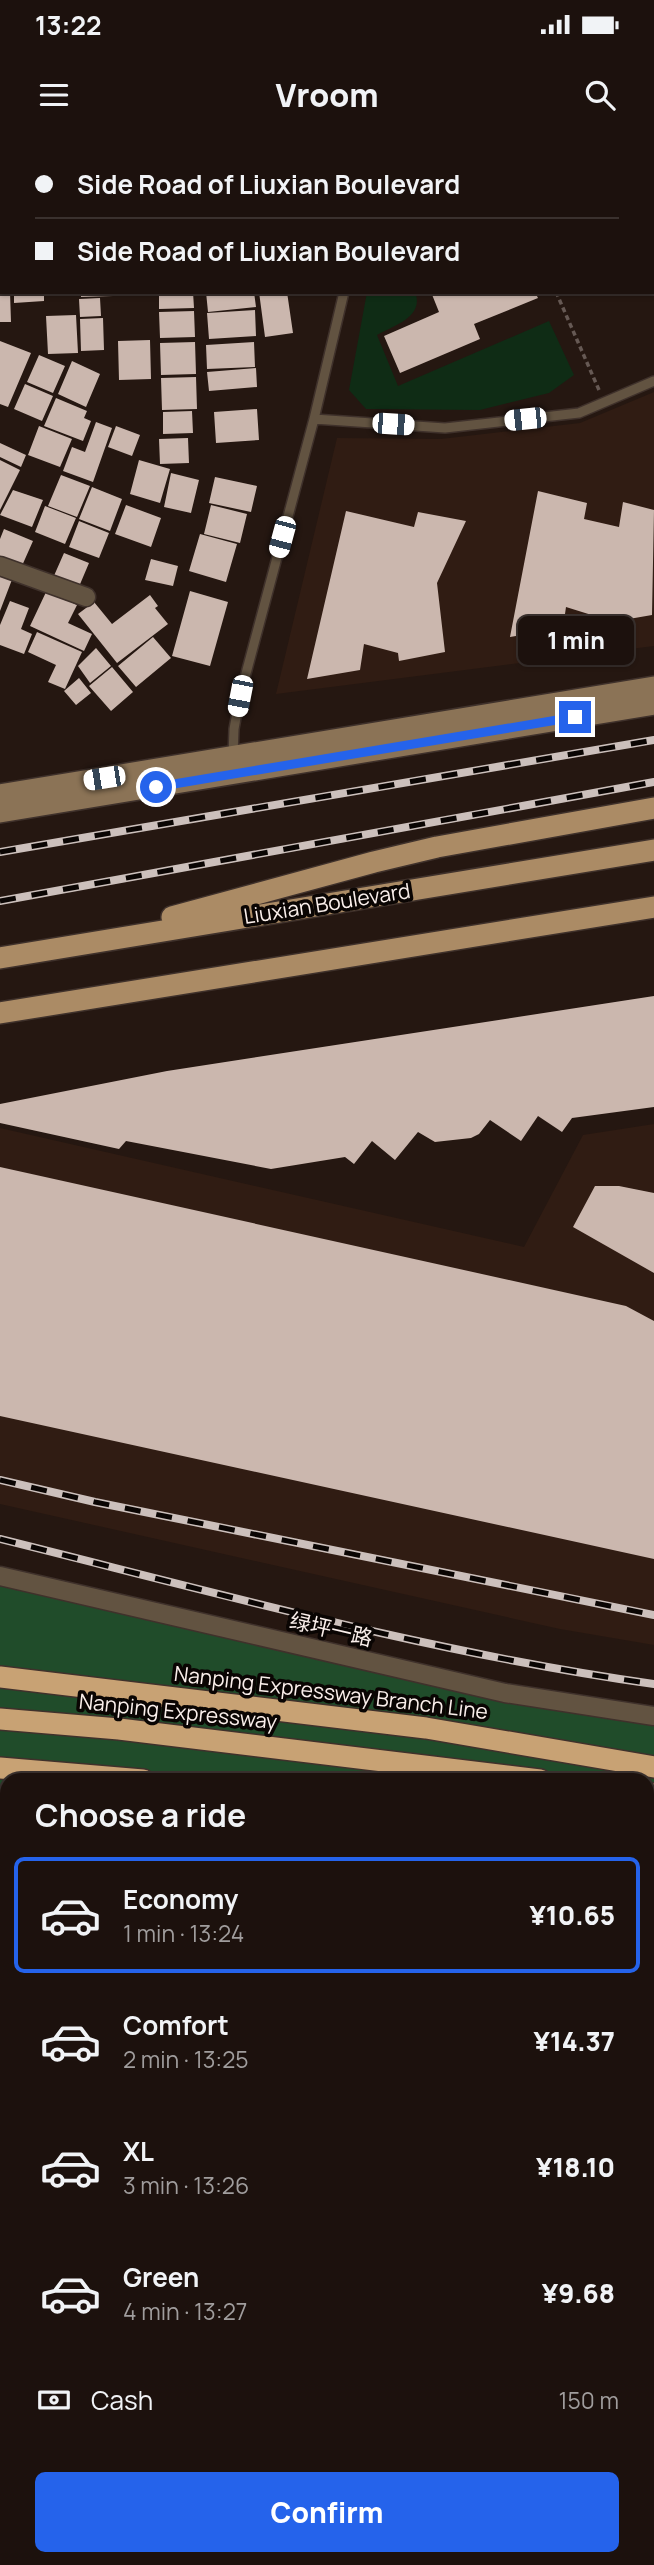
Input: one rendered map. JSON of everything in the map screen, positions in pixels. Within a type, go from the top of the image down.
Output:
[{"type":"highway","name":"Nanping Expressway Branch Line","points":[[0,1677],[426,1728],[654,1767]]},
{"type":"highway","name":"Nanping Expressway","points":[[0,1719],[119,1729],[485,1773]]},
{"type":"highway","points":[[0,1768],[60,1773]]},
{"type":"main road","points":[[0,813],[233,765],[654,687]]},
{"type":"main road","points":[[0,795],[233,765],[654,704]]},
{"type":"main road","points":[[52,949],[437,847],[654,808]]},
{"type":"main road","name":"Liuxian Boulevard","points":[[0,958],[654,850]]},
{"type":"main road","points":[[0,1013],[654,907]]},
{"type":"street","points":[[0,566],[86,597]]},
{"type":"street","name":"绿坪一路","points":[[0,1576],[505,1693],[654,1716]]},
{"type":"lane","points":[[233,765],[234,729],[240,696],[314,419],[344,294]]},
{"type":"lane","points":[[314,419],[445,428],[579,413],[654,381]]},
{"type":"path","points":[[557,294],[604,402]]},
{"type":"shaded area","points":[[654,392],[654,646],[276,694],[337,438],[441,439],[580,423]]},
{"type":"shaded area","points":[[654,1124],[654,1645],[560,1629],[0,1504],[0,1128],[524,1247],[583,1135]]},
{"type":"green space","points":[[367,294],[415,294],[416,308],[412,314],[377,335],[398,386],[549,321],[574,375],[549,393],[480,410],[366,409],[349,390]]},
{"type":"green space","points":[[0,1584],[654,1720],[654,1773],[0,1773]]},
{"type":"building","points":[[0,294],[10,294],[11,322],[0,322]]},
{"type":"building","points":[[14,294],[44,294],[44,301],[14,303]]},
{"type":"building","points":[[81,294],[113,296],[81,297]]},
{"type":"building","points":[[159,294],[193,294],[194,308],[159,309]]},
{"type":"building","points":[[206,294],[254,294],[256,307],[208,312]]},
{"type":"building","points":[[259,294],[287,294],[293,333],[265,337]]},
{"type":"building","points":[[432,294],[536,294],[538,298],[474,324],[480,339],[400,373],[384,336],[439,312]]},
{"type":"building","points":[[100,298],[101,316],[80,317],[79,299]]},
{"type":"building","points":[[255,310],[256,336],[209,339],[207,313]]},
{"type":"building","points":[[194,311],[195,337],[160,338],[159,312]]},
{"type":"building","points":[[76,315],[78,353],[48,354],[46,316]]},
{"type":"building","points":[[103,318],[104,350],[81,351],[80,319]]},
{"type":"building","points":[[150,340],[151,379],[119,380],[118,341]]},
{"type":"building","points":[[0,341],[31,353],[8,407],[0,404]]},
{"type":"building","points":[[195,342],[196,374],[161,375],[160,343]]},
{"type":"building","points":[[254,342],[255,367],[207,369],[206,345]]},
{"type":"building","points":[[39,355],[65,366],[53,393],[27,382]]},
{"type":"building","points":[[72,361],[100,374],[86,407],[58,394]]},
{"type":"building","points":[[256,368],[257,387],[209,391],[207,372]]},
{"type":"building","points":[[196,377],[197,409],[162,410],[161,378]]},
{"type":"building","points":[[25,384],[53,396],[42,421],[14,409]]},
{"type":"building","points":[[56,398],[87,411],[84,418],[91,421],[83,441],[44,426]]},
{"type":"building","points":[[257,409],[259,440],[216,443],[214,412]]},
{"type":"building","points":[[192,411],[193,433],[163,434],[163,412]]},
{"type":"building","points":[[96,422],[112,428],[93,482],[63,471],[72,447],[85,452]]},
{"type":"building","points":[[39,426],[72,439],[60,467],[28,455]]},
{"type":"building","points":[[116,426],[140,435],[132,456],[108,447]]},
{"type":"building","points":[[188,438],[189,463],[160,464],[159,439]]},
{"type":"building","points":[[0,443],[26,455],[21,467],[0,457]]},
{"type":"building","points":[[0,460],[20,470],[0,510]]},
{"type":"building","points":[[139,460],[170,469],[160,503],[130,494]]},
{"type":"building","points":[[171,473],[199,480],[191,513],[164,507]]},
{"type":"building","points":[[61,475],[90,486],[77,517],[48,506]]},
{"type":"building","points":[[215,477],[257,486],[251,512],[209,503]]},
{"type":"building","points":[[92,487],[122,499],[110,531],[79,519]]},
{"type":"building","points":[[13,490],[43,500],[32,527],[0,515]]},
{"type":"building","points":[[538,491],[587,503],[584,519],[619,527],[623,502],[654,510],[652,615],[600,624],[598,617],[566,607],[563,628],[510,637]]},
{"type":"building","points":[[126,505],[161,518],[151,547],[115,534]]},
{"type":"building","points":[[211,505],[247,514],[240,543],[204,534]]},
{"type":"building","points":[[45,506],[76,518],[65,544],[35,532]]},
{"type":"building","points":[[346,511],[414,527],[418,512],[466,521],[437,583],[445,652],[399,661],[398,653],[364,644],[360,670],[307,679]]},
{"type":"building","points":[[79,521],[109,533],[99,558],[69,547]]},
{"type":"building","points":[[4,529],[33,541],[21,568],[0,559],[0,539]]},
{"type":"building","points":[[200,534],[237,544],[226,582],[189,571]]},
{"type":"building","points":[[64,553],[89,563],[78,589],[53,578]]},
{"type":"building","points":[[151,559],[178,566],[173,586],[145,580]]},
{"type":"building","points":[[0,572],[13,577],[0,611]]},
{"type":"building","points":[[47,590],[77,605],[68,623],[92,634],[84,651],[30,626]]},
{"type":"building","points":[[190,591],[228,602],[210,666],[172,656]]},
{"type":"building","points":[[150,595],[158,606],[155,608],[168,624],[117,663],[78,614],[94,602],[112,624]]},
{"type":"building","points":[[10,601],[29,608],[21,629],[32,634],[24,654],[0,645],[0,625]]},
{"type":"building","points":[[37,632],[82,652],[65,689],[48,682],[56,665],[28,652]]},
{"type":"building","points":[[153,637],[171,658],[136,687],[118,666]]},
{"type":"building","points":[[96,648],[111,666],[90,683],[78,666]]},
{"type":"building","points":[[112,667],[133,692],[111,711],[89,686]]},
{"type":"building","points":[[79,678],[91,693],[76,705],[64,691]]},
{"type":"building","points":[[654,996],[654,1107],[572,1118],[562,1132],[538,1116],[521,1141],[490,1120],[479,1134],[471,1138],[435,1142],[418,1132],[395,1160],[372,1141],[354,1164],[345,1157],[271,1169],[126,1141],[119,1149],[0,1123],[0,1104],[167,1071]]},
{"type":"building","points":[[0,1167],[626,1306],[654,1321],[654,1559],[0,1416]]},
{"type":"building","points":[[595,1186],[619,1186],[654,1193],[654,1273],[573,1227]]},
{"type":"railway","points":[[0,852],[654,740]]},
{"type":"railway","points":[[0,901],[654,782]]},
{"type":"railway","points":[[0,1480],[95,1502],[654,1615]]},
{"type":"railway","points":[[0,1539],[407,1639],[654,1684]]},
{"type":"route","points":[[156,787],[575,717]]}]
